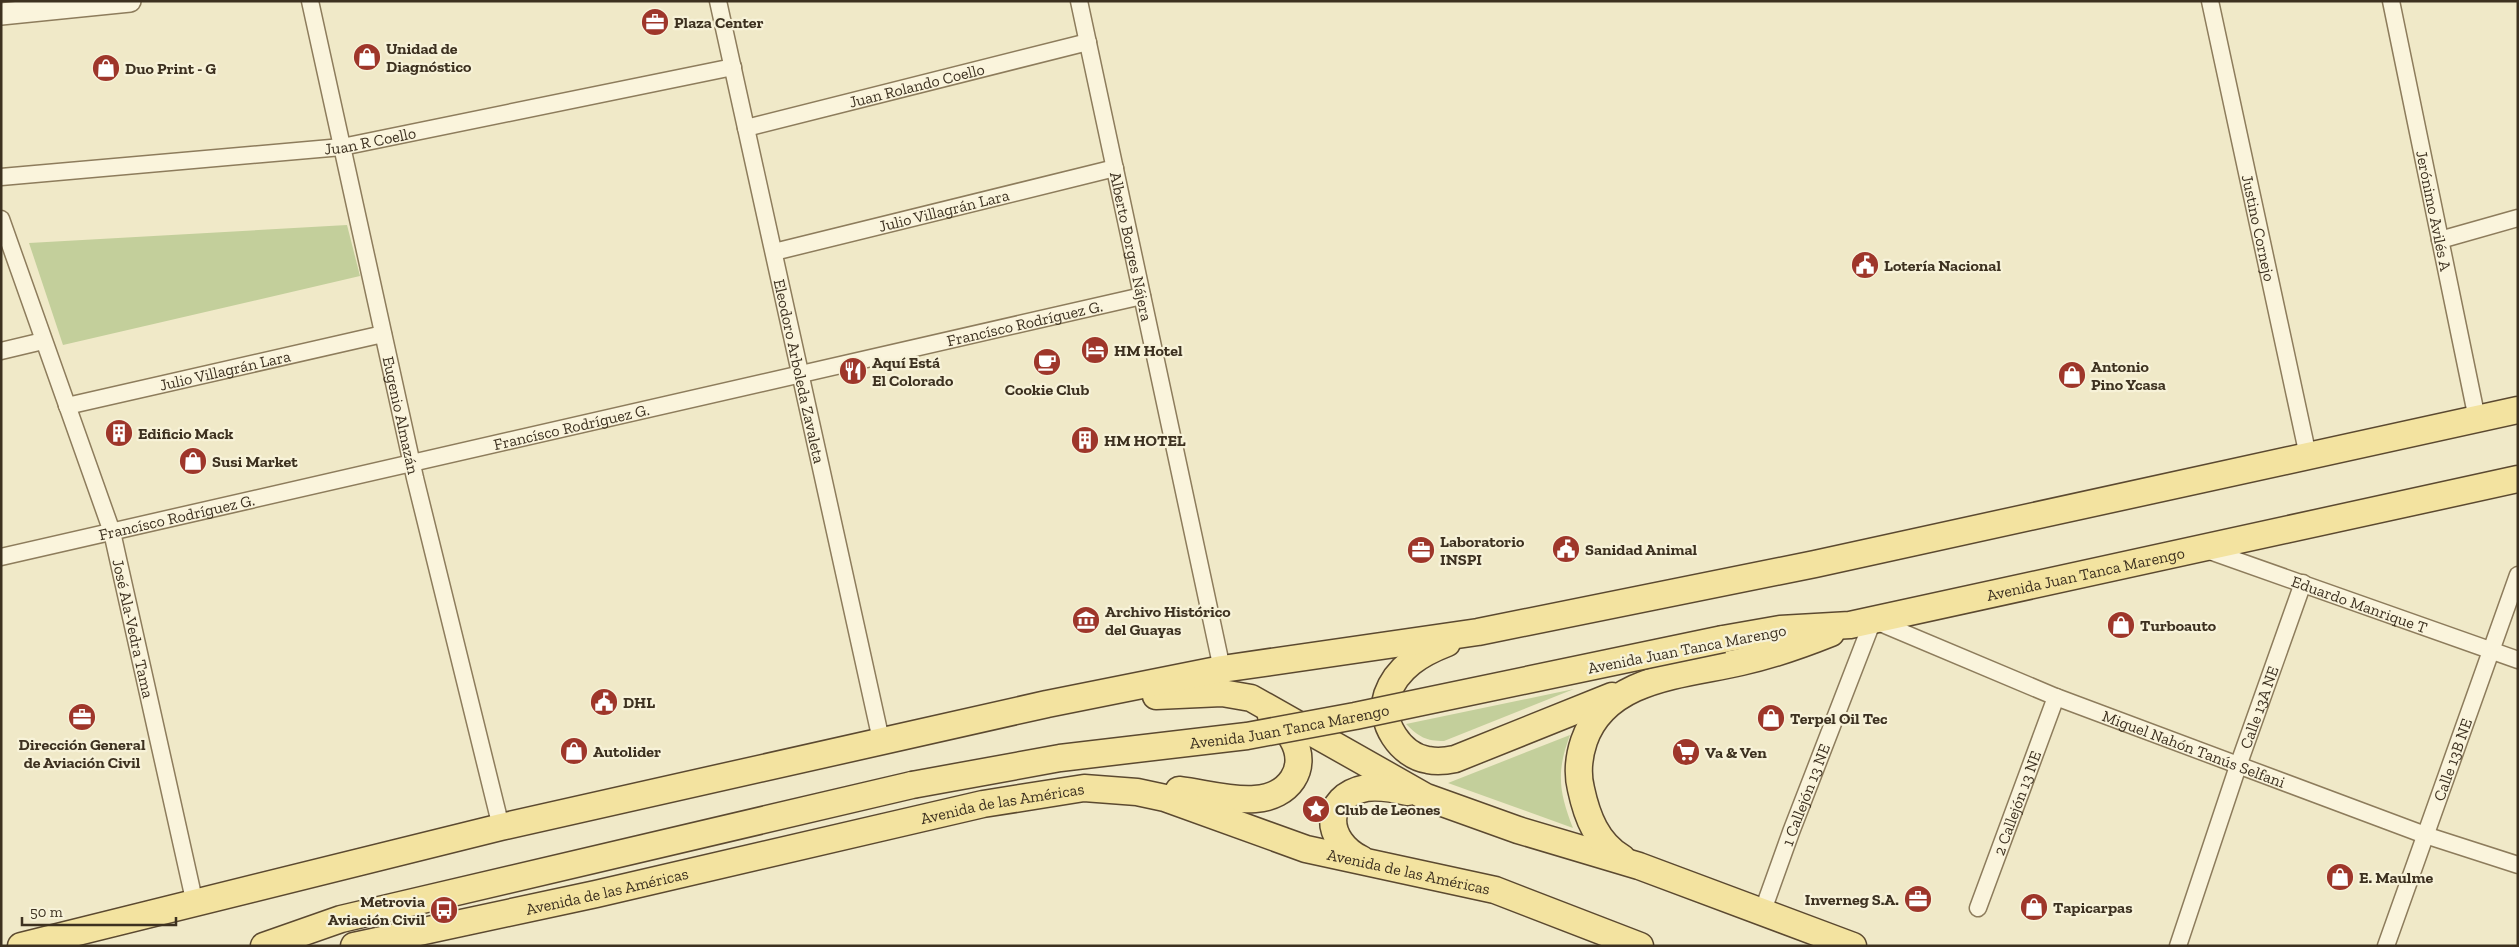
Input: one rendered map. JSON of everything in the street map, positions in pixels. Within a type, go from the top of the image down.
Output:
[{"type":"main road","points":[[21,946],[502,827],[1047,704],[1222,681],[1478,632],[1815,564],[2518,410]]},
{"type":"main road","name":"Avenida Juan Tanca Marengo","points":[[912,785],[1060,758],[1265,733],[1431,701],[1722,639],[1780,629],[1862,623],[2518,479]]},
{"type":"main road","points":[[1478,632],[1425,652],[1405,667],[1390,688],[1386,698],[1389,727],[1404,748],[1415,756],[1428,760],[1455,759],[1579,708],[1643,685],[1674,675],[1785,652],[1862,623]]},
{"type":"main road","points":[[1084,788],[1134,785],[1242,799],[1257,799],[1282,791],[1294,781],[1298,772],[1300,762],[1293,739],[1272,716],[1222,681]]},
{"type":"main road","points":[[1222,681],[1426,797]]},
{"type":"main road","points":[[1639,866],[1620,857],[1598,835],[1584,803],[1579,783],[1579,764],[1589,728],[1598,712],[1613,699],[1643,685]]},
{"type":"main road","name":"Avenida de las Américas","points":[[264,946],[341,919],[912,785]]},
{"type":"main road","name":"Avenida de las Américas","points":[[354,946],[596,894],[983,804],[1084,788],[1137,792],[1165,798],[1306,849],[1495,890],[1640,946]]},
{"type":"main road","points":[[1366,862],[1345,849],[1333,829],[1336,809],[1344,799],[1366,788],[1396,789],[1426,797],[1518,830],[1639,866],[1853,946]]},
{"type":"main road","points":[[662,843],[770,853]]},
{"type":"street","points":[[1,14],[130,1]]},
{"type":"street","name":"Eugenio Almazán","points":[[310,1],[411,462],[502,827]]},
{"type":"street","name":"Eleodoro Arboleda Zavaleta","points":[[718,1],[881,740]]},
{"type":"street","name":"Alberto Borges Nájera","points":[[1079,1],[1222,681]]},
{"type":"street","name":"Justino Cornejo","points":[[2210,1],[2308,456]]},
{"type":"street","name":"Jerónimo Avilés A","points":[[2392,1],[2477,419]]},
{"type":"street","name":"Juan Rolando Coello","points":[[746,128],[1088,42]]},
{"type":"street","name":"Juan R Coello","points":[[1,177],[342,148],[733,67]]},
{"type":"street","name":"Julio Villagrán Lara","points":[[774,252],[1115,168]]},
{"type":"street","points":[[2440,240],[2518,218]]},
{"type":"street","name":"José Ala-Vedra Tama","points":[[1,220],[112,532],[195,904]]},
{"type":"street","name":"Francísco Rodríguez G.","points":[[1,557],[1142,296]]},
{"type":"street","name":"Julio Villagrán Lara","points":[[67,406],[383,334]]},
{"type":"street","points":[[1,351],[43,341]]},
{"type":"street","name":"Eduardo Manrique T","points":[[2201,548],[2518,660]]},
{"type":"street","name":"Calle 13B NE","points":[[2386,946],[2518,575]]},
{"type":"street","name":"Calle 13A NE","points":[[2178,946],[2238,766],[2303,583]]},
{"type":"street","name":"Miguel Nahón Tanús Selfani","points":[[1862,623],[2424,835],[2518,865]]},
{"type":"street","name":"1 Callejón 13 NE","points":[[1762,913],[1862,623]]},
{"type":"street","name":"2 Callejón 13 NE","points":[[1978,908],[2056,697]]},
{"type":"green space","points":[[347,225],[360,276],[63,345],[29,243]]},
{"type":"green space","points":[[1574,689],[1444,741],[1423,737],[1406,724]]},
{"type":"green space","points":[[1570,735],[1563,760],[1561,782],[1562,793],[1573,828],[1448,783]]},
{"type":"place","name":"Plaza Center","points":[[655,22]]},
{"type":"place","name":"Unidad de Diagnóstico","points":[[367,57]]},
{"type":"place","name":"Duo Print - G","points":[[106,68]]},
{"type":"place","name":"Lotería Nacional","points":[[1865,265]]},
{"type":"place","name":"HM Hotel","points":[[1095,350]]},
{"type":"place","name":"Cookie Club","points":[[1047,362]]},
{"type":"place","name":"Aquí Está El Colorado","points":[[853,371]]},
{"type":"place","name":"Antonio Pino Ycasa","points":[[2072,375]]},
{"type":"place","name":"Edificio Mack","points":[[119,433]]},
{"type":"place","name":"HM HOTEL","points":[[1085,440]]},
{"type":"place","name":"Susi Market","points":[[193,461]]},
{"type":"place","name":"Sanidad Animal","points":[[1566,549]]},
{"type":"place","name":"Laboratorio INSPI","points":[[1421,550]]},
{"type":"place","name":"Archivo Histórico del Guayas","points":[[1086,620]]},
{"type":"place","name":"Turboauto","points":[[2121,625]]},
{"type":"place","name":"DHL","points":[[604,702]]},
{"type":"place","name":"Dirección General de Aviación Civil","points":[[82,717]]},
{"type":"place","name":"Terpel Oil Tec","points":[[1771,718]]},
{"type":"place","name":"Autolider","points":[[574,751]]},
{"type":"place","name":"Va & Ven","points":[[1686,752]]},
{"type":"place","name":"Club de Leones","points":[[1316,809]]},
{"type":"place","name":"E. Maulme","points":[[2340,877]]},
{"type":"place","name":"Inverneg S.A.","points":[[1918,899]]},
{"type":"place","name":"Tapicarpas","points":[[2034,907]]},
{"type":"place","name":"Metrovia Aviación Civil","points":[[444,910]]}]
